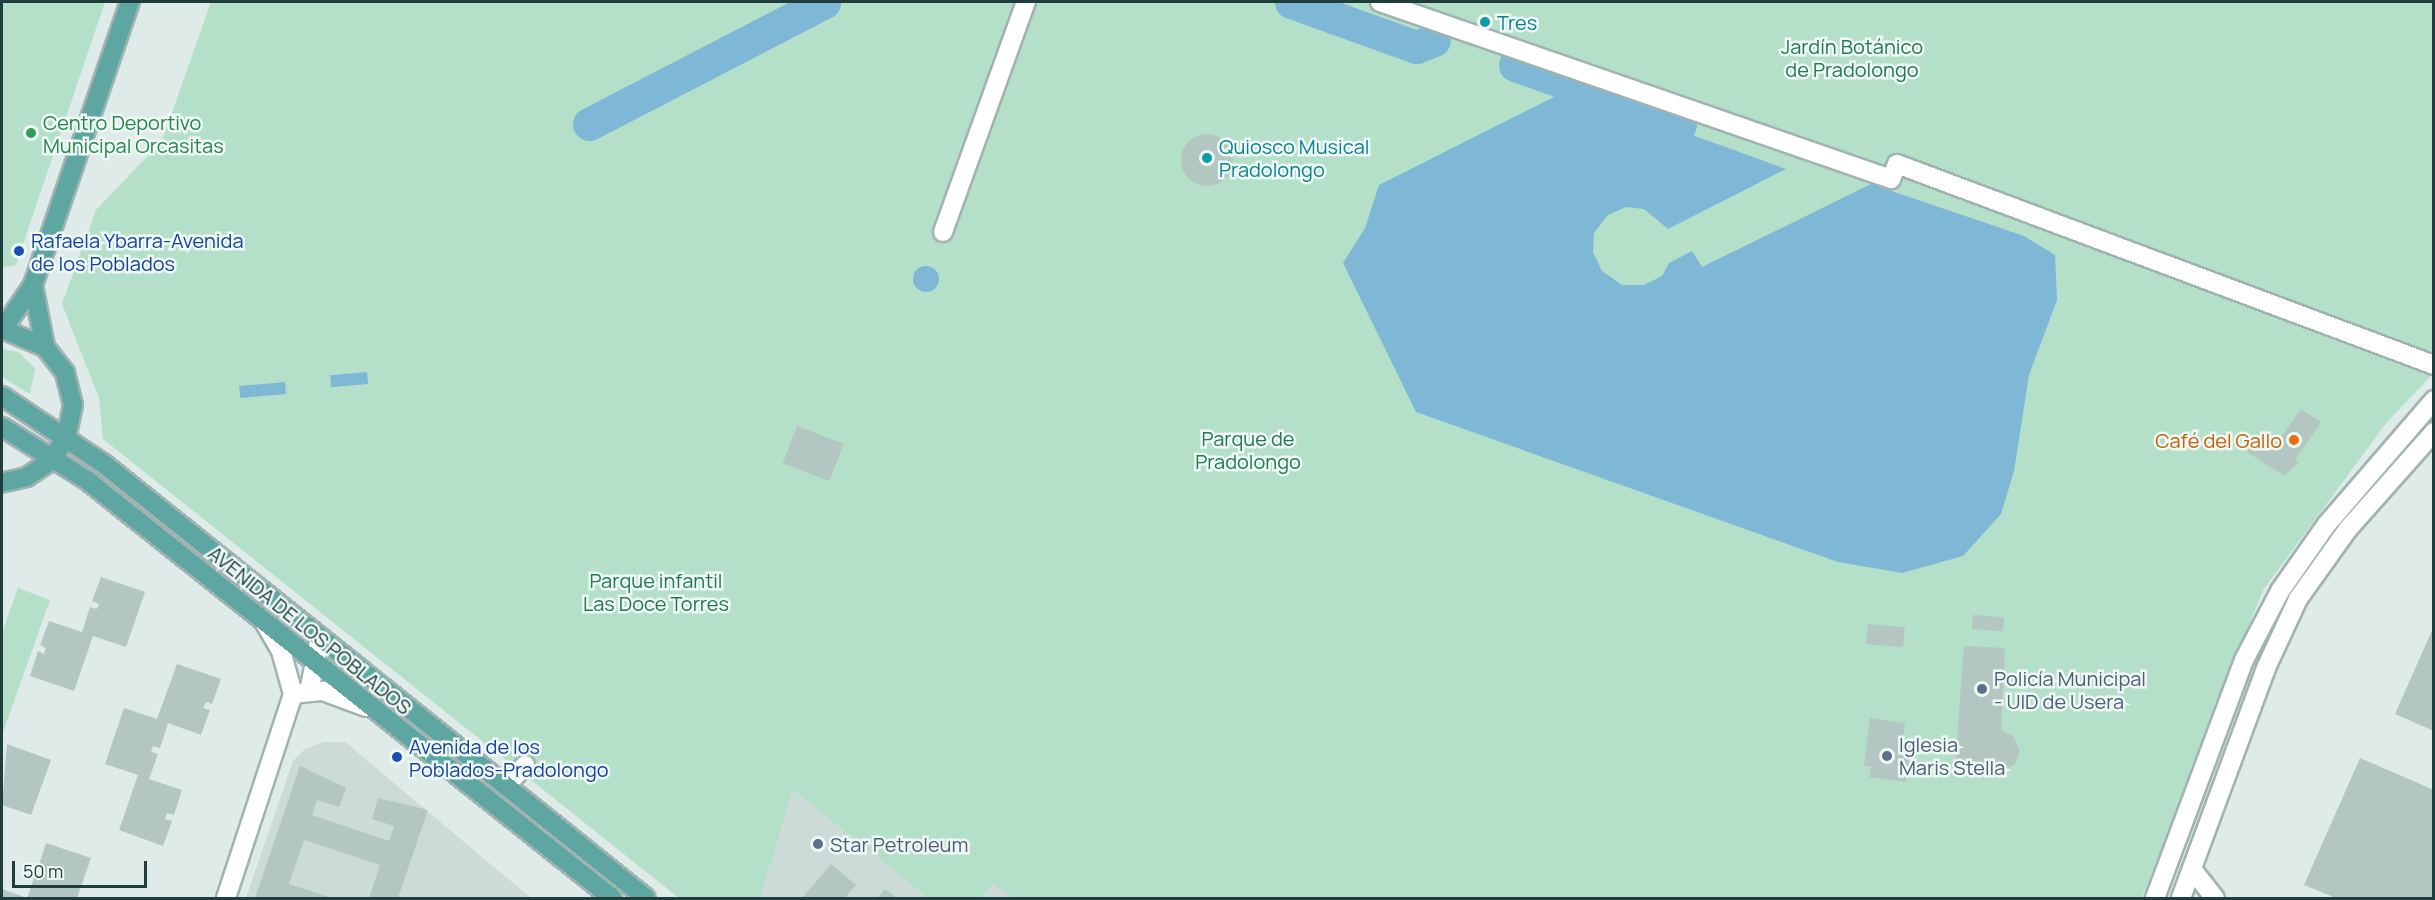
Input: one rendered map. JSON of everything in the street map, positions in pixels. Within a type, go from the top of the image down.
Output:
[{"type":"main road","points":[[45,347],[2,329],[33,285],[130,2]]},
{"type":"main road","points":[[2,483],[27,477],[52,460],[66,437],[73,405],[68,384],[45,347],[33,285]]},
{"type":"main road","name":"AVENIDA DE LOS POBLADOS","points":[[2,396],[66,437],[507,785],[646,898]]},
{"type":"main road","name":"AVENIDA DE LOS POBLADOS","points":[[2,427],[88,481],[612,898]]},
{"type":"street","points":[[943,231],[1026,2]]},
{"type":"street","points":[[1380,2],[1891,179],[1897,164],[2433,365]]},
{"type":"street","points":[[2155,898],[2244,660],[2280,591],[2327,524],[2433,400]]},
{"type":"street","points":[[2181,898],[2266,668],[2298,599],[2348,529],[2433,432]]},
{"type":"street","points":[[264,622],[301,693]]},
{"type":"street","points":[[226,898],[301,693],[317,664],[320,637]]},
{"type":"street","points":[[301,693],[333,694],[375,711]]},
{"type":"street","points":[[507,785],[525,765]]},
{"type":"street","points":[[2192,869],[2215,898]]},
{"type":"shaded area","points":[[324,742],[345,742],[531,898],[246,898],[293,761],[305,749]]},
{"type":"shaded area","name":"Star Petroleum","points":[[793,790],[928,898],[760,898]]},
{"type":"shaded area","name":"Star Petroleum","points":[[993,884],[1013,898],[981,898]]},
{"type":"green space","name":"Centro Deportivo Municipal Orcasitas","points":[[2,2],[105,2],[16,265],[2,267]]},
{"type":"green space","name":"Parque de Pradolongo","points":[[211,2],[2433,2],[2433,374],[2387,422],[2263,590],[2142,898],[1013,898],[993,884],[981,898],[928,898],[793,790],[760,898],[679,898],[103,439],[99,398],[62,304],[96,210],[162,141]]},
{"type":"green space","points":[[2,349],[18,352],[35,368],[30,394],[2,377]]},
{"type":"green space","points":[[18,588],[50,600],[2,735],[2,633]]},
{"type":"water","points":[[1568,90],[1786,169],[1668,229],[1644,209],[1626,207],[1608,215],[1594,233],[1593,252],[1602,271],[1622,285],[1644,285],[1662,276],[1669,263],[1692,251],[1702,267],[1871,184],[2024,236],[2055,255],[2057,300],[2029,375],[2014,471],[2001,514],[1963,556],[1902,573],[1838,562],[1416,412],[1343,263],[1365,228],[1379,185]]},
{"type":"water","points":[[583,114],[600,118],[595,135]]},
{"type":"water","points":[[926,266],[935,270],[939,279],[935,288],[926,292],[917,288],[913,279],[917,270]]},
{"type":"water","points":[[367,372],[368,384],[331,387],[330,375]]},
{"type":"water","points":[[285,382],[286,394],[240,398],[239,386]]},
{"type":"building","name":"Quiosco Musical Pradolongo","points":[[1202,134],[1212,134],[1221,138],[1229,146],[1233,160],[1229,174],[1221,182],[1212,186],[1202,186],[1193,182],[1185,174],[1181,165],[1181,155],[1185,146],[1193,138]]},
{"type":"building","name":"Café del Gallo","points":[[2301,409],[2321,422],[2295,460],[2299,462],[2284,476],[2247,452],[2258,434],[2275,446]]},
{"type":"building","points":[[797,426],[844,444],[829,481],[783,463]]},
{"type":"building","points":[[101,577],[145,592],[126,647],[93,636],[74,691],[30,676],[38,651],[44,654],[46,648],[40,645],[49,621],[82,632],[90,607],[97,609],[99,604],[92,601]]},
{"type":"building","points":[[1973,615],[2004,617],[2003,631],[1972,629]]},
{"type":"building","points":[[1868,624],[1905,627],[1903,647],[1866,644]]},
{"type":"building","points":[[2434,626],[2434,731],[2395,714]]},
{"type":"building","name":"Policía Municipal - UID de Usera","points":[[1964,646],[2005,648],[2001,730],[2014,737],[2020,751],[2015,764],[2003,771],[1955,767]]},
{"type":"building","points":[[177,664],[221,679],[212,704],[206,702],[203,708],[210,710],[201,735],[168,723],[160,748],[153,746],[151,752],[158,754],[149,779],[182,790],[174,815],[167,813],[165,819],[172,821],[163,846],[119,830],[138,775],[105,764],[124,708],[157,719]]},
{"type":"building","name":"Iglesia Maris Stella","points":[[1870,718],[1905,723],[1902,744],[1911,745],[1906,782],[1869,777],[1871,767],[1864,766]]},
{"type":"building","points":[[7,744],[51,760],[31,815],[2,805]]},
{"type":"building","points":[[2360,758],[2434,790],[2434,898],[2336,898],[2304,885]]},
{"type":"building","points":[[300,766],[346,788],[339,807],[317,800],[312,815],[389,841],[394,826],[372,819],[378,798],[428,810],[398,898],[369,898],[380,865],[304,840],[289,884],[332,898],[255,898]]},
{"type":"building","points":[[46,843],[91,858],[77,898],[27,898],[36,873],[42,875],[44,870],[38,868]]},
{"type":"building","points":[[831,864],[856,885],[845,898],[802,898]]},
{"type":"building","points":[[2,889],[27,898],[2,898]]},
{"type":"building","points":[[885,889],[897,898],[877,898]]},
{"type":"waterway","points":[[589,124],[824,2]]},
{"type":"waterway","points":[[1291,2],[1416,47],[1434,40]]},
{"type":"waterway","points":[[1515,65],[1680,124],[1678,129]]},
{"type":"place","name":"Tres","points":[[1485,22]]},
{"type":"place","name":"Centro Deportivo Municipal Orcasitas","points":[[31,133]]},
{"type":"place","name":"Quiosco Musical Pradolongo","points":[[1207,158]]},
{"type":"place","name":"Rafaela Ybarra-Avenida de los Poblados","points":[[19,251]]},
{"type":"place","name":"Café del Gallo","points":[[2294,440]]},
{"type":"place","name":"Policía Municipal - UID de Usera","points":[[1982,689]]},
{"type":"place","name":"Iglesia Maris Stella","points":[[1887,756]]},
{"type":"place","name":"Avenida de los Poblados-Pradolongo","points":[[397,757]]},
{"type":"place","name":"Star Petroleum","points":[[818,844]]},
{"type":"park label","name":"Jardín Botánico de Pradolongo","points":[[1852,58]]},
{"type":"park label","name":"Parque infantil Las Doce Torres","points":[[656,592]]}]
